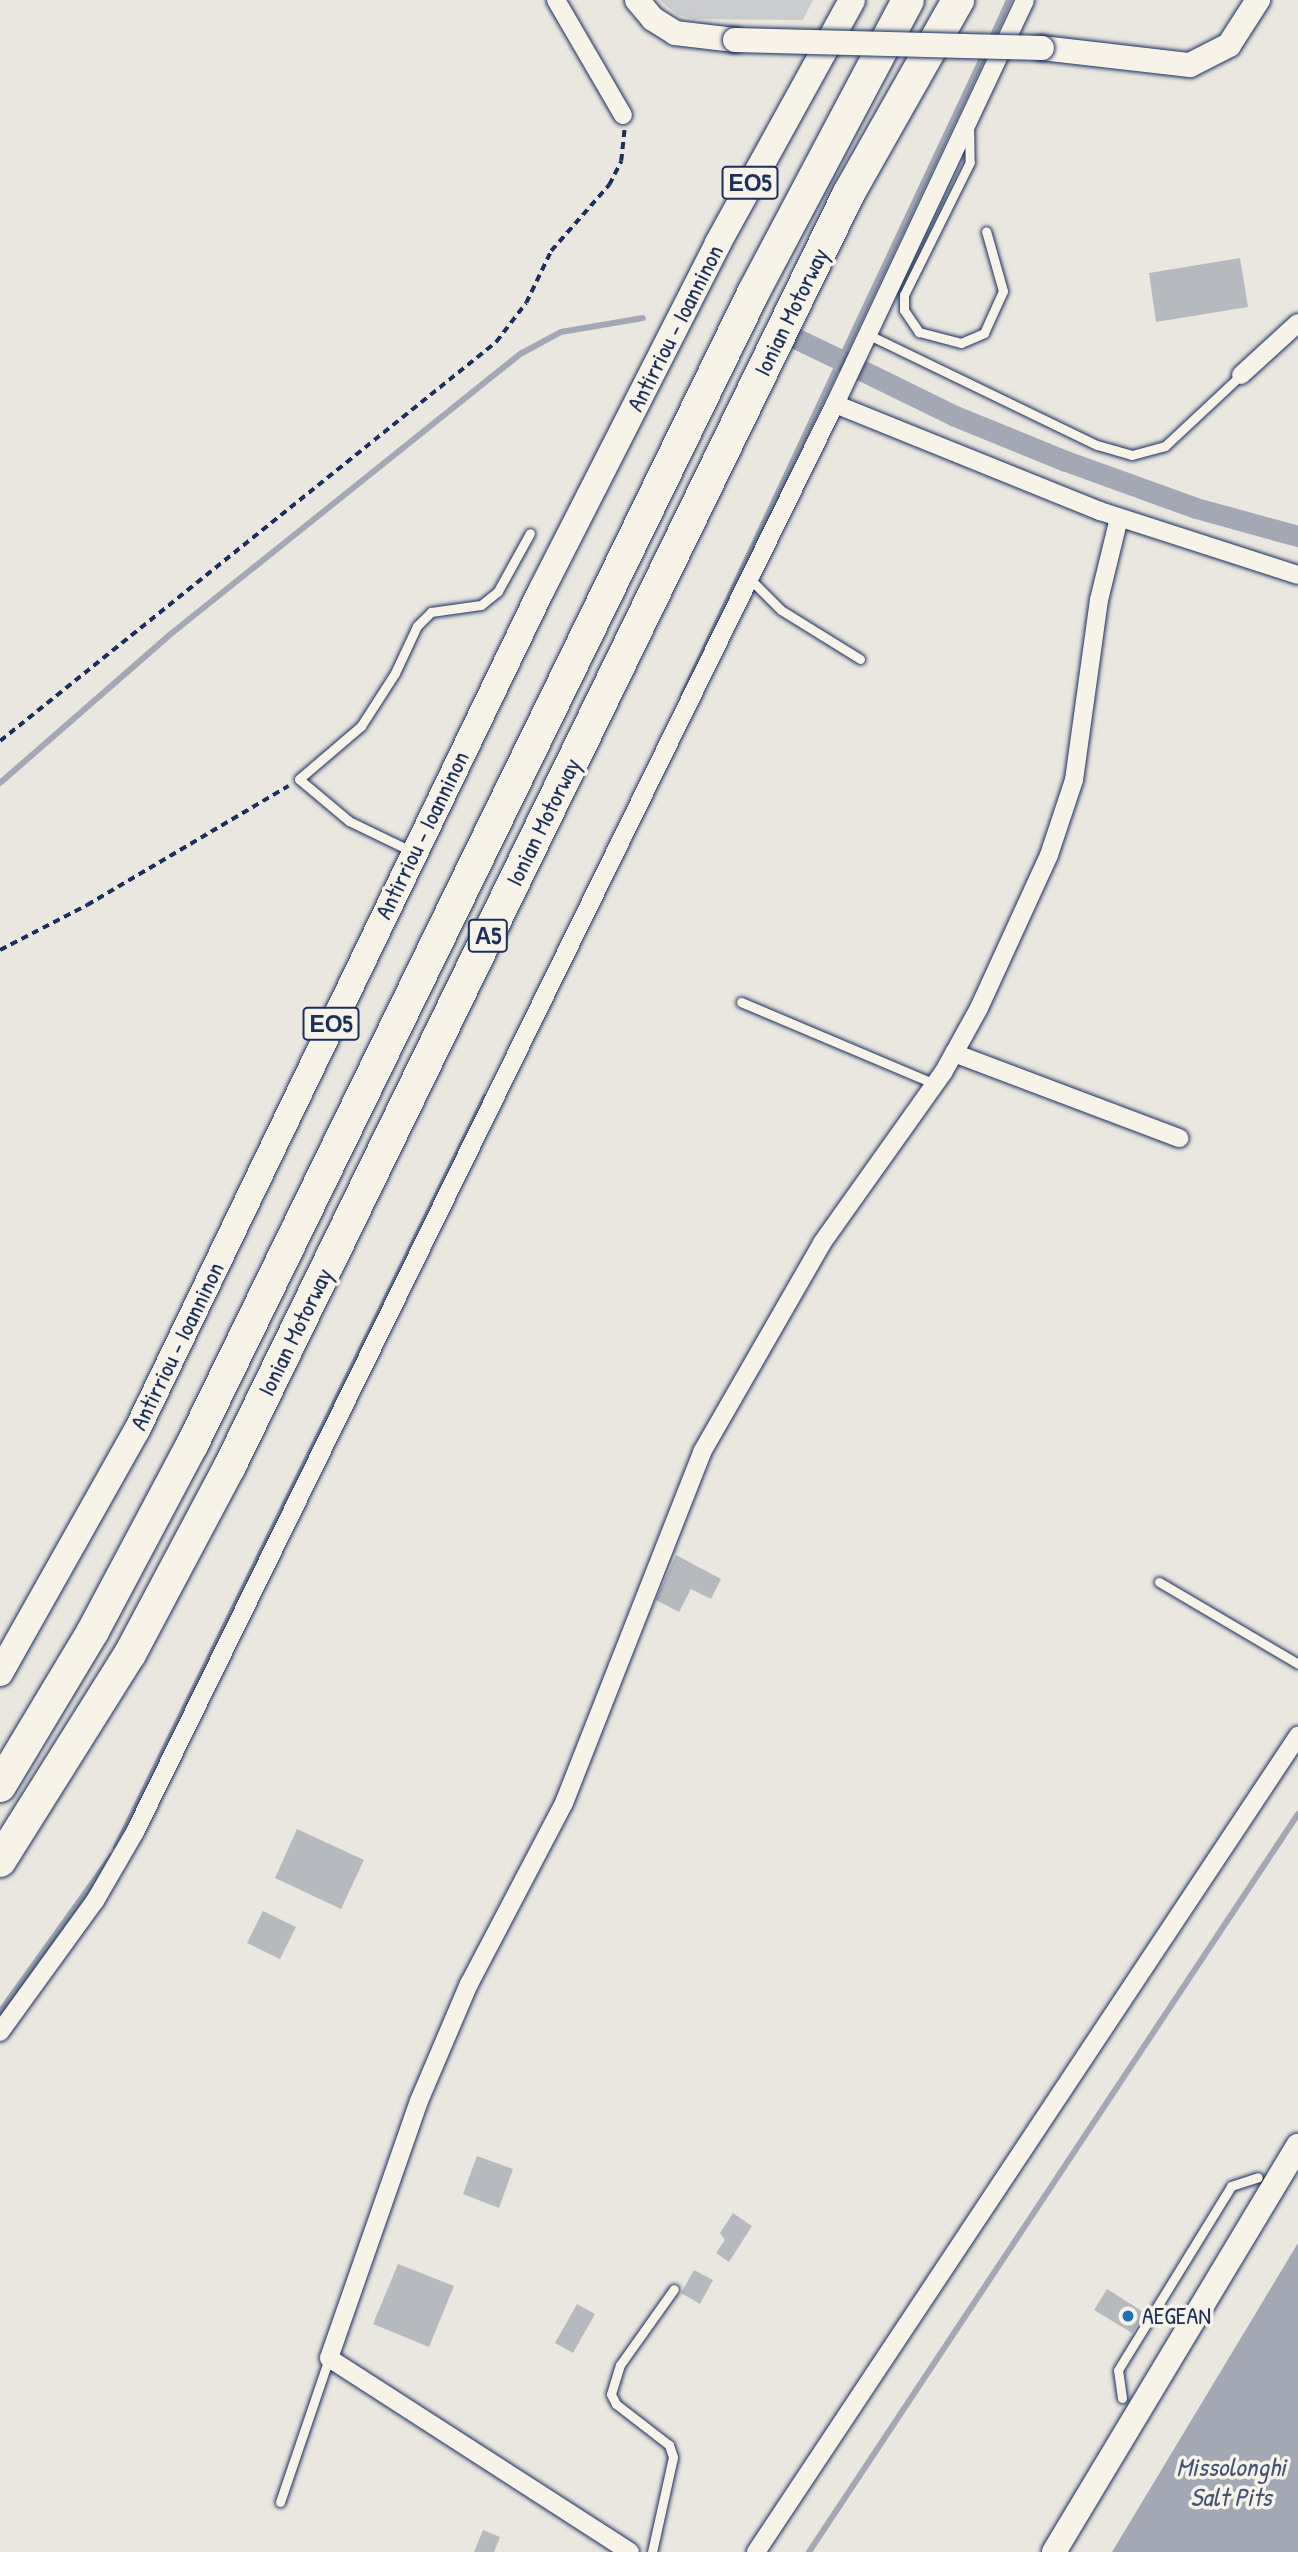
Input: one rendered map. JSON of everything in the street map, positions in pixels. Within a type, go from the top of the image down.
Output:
[{"type":"highway","name":"Ionian Motorway","points":[[0,1786],[93,1630],[192,1445],[753,293],[908,0]]},
{"type":"highway","name":"Ionian Motorway","points":[[0,1861],[130,1654],[229,1468],[849,193],[958,0]]},
{"type":"main road","name":"Antirriou - Ioanninon","points":[[0,1673],[137,1430],[413,852],[718,243],[852,0]]},
{"type":"street","points":[[556,0],[623,115]]},
{"type":"street","points":[[638,0],[653,19],[676,33],[735,40],[1098,51],[1163,65],[1194,64],[1228,45],[1258,0]]},
{"type":"street","points":[[0,2032],[95,1901],[135,1832],[835,404],[1025,0]]},
{"type":"street","points":[[1241,375],[1298,323]]},
{"type":"street","points":[[835,404],[1119,518],[1298,575]]},
{"type":"street","points":[[630,2552],[330,2358],[419,2101],[469,1984],[564,1803],[702,1452],[822,1243],[954,1053],[1061,825],[1078,759],[1098,600],[1119,518]]},
{"type":"street","points":[[954,1053],[1179,1138]]},
{"type":"street","points":[[756,2552],[1298,1736]]},
{"type":"street","points":[[1054,2552],[1298,2147]]},
{"type":"lane","points":[[968,118],[970,162],[904,295],[904,310],[919,332],[961,343],[984,333],[1003,291],[986,231]]},
{"type":"lane","points":[[867,334],[1097,445],[1132,454],[1165,446],[1241,375]]},
{"type":"lane","points":[[413,852],[349,821],[299,779],[360,726],[395,673],[417,626],[431,612],[481,605],[498,591],[530,533]]},
{"type":"lane","points":[[749,578],[781,610],[860,659]]},
{"type":"lane","points":[[741,1002],[935,1084]]},
{"type":"lane","points":[[1159,1582],[1298,1664]]},
{"type":"lane","points":[[1122,2398],[1118,2370],[1231,2186],[1258,2177]]},
{"type":"lane","points":[[652,2552],[673,2457],[662,2438],[616,2404],[611,2394],[620,2365],[674,2289]]},
{"type":"lane","points":[[280,2502],[330,2358]]},
{"type":"path","points":[[0,741],[496,342],[526,303],[551,251],[609,185],[621,161],[623,115]]},
{"type":"path","points":[[0,950],[87,905],[299,779]]},
{"type":"shaded area","points":[[659,0],[813,0],[803,20],[694,19],[678,15]]},
{"type":"water","name":"Missolonghi Salt Pits","points":[[1298,2243],[1298,2552],[1112,2552]]},
{"type":"building","points":[[1240,258],[1248,307],[1156,322],[1149,273]]},
{"type":"building","points":[[676,1555],[721,1579],[711,1599],[691,1589],[679,1612],[656,1600]]},
{"type":"building","points":[[297,1829],[364,1860],[341,1909],[275,1878]]},
{"type":"building","points":[[263,1911],[296,1927],[280,1959],[247,1943]]},
{"type":"building","points":[[477,2156],[513,2169],[499,2208],[463,2194]]},
{"type":"building","points":[[733,2213],[752,2226],[729,2262],[716,2253],[725,2240],[720,2233]]},
{"type":"building","points":[[398,2264],[454,2286],[429,2347],[373,2324]]},
{"type":"building","points":[[694,2270],[713,2280],[700,2304],[681,2293]]},
{"type":"building","points":[[1107,2289],[1145,2313],[1132,2333],[1094,2310]]},
{"type":"building","points":[[577,2304],[595,2314],[573,2353],[555,2343]]},
{"type":"building","points":[[483,2530],[500,2537],[494,2552],[474,2552]]},
{"type":"waterway","points":[[990,42],[1009,0]]},
{"type":"waterway","points":[[683,695],[985,52]]},
{"type":"waterway","points":[[0,783],[172,633],[522,353],[561,332],[643,318]]},
{"type":"waterway","points":[[797,339],[847,363]]},
{"type":"waterway","points":[[861,370],[955,416],[1066,461],[1196,508],[1298,536]]},
{"type":"waterway","points":[[116,1847],[485,1097]]},
{"type":"waterway","points":[[809,2552],[1298,1814]]},
{"type":"waterway","points":[[0,2012],[111,1857]]},
{"type":"place","name":"AEGEAN","points":[[1128,2316]]}]
